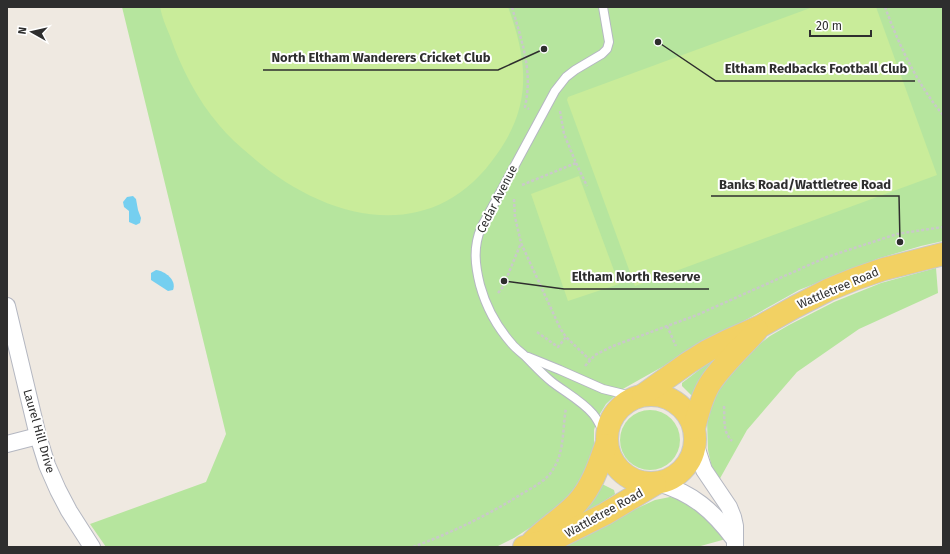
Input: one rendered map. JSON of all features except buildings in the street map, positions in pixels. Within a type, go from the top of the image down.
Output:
[{"type":"main road","name":"Wattletree Road","points":[[639,396],[707,351],[727,340],[761,326],[794,307],[855,279],[884,269],[943,254]]},
{"type":"main road","name":"Wattletree Road","points":[[694,436],[701,404],[711,382],[761,326]]},
{"type":"main road","points":[[656,395],[669,398],[680,406],[689,416],[694,436],[692,457],[684,470],[672,479],[657,484],[644,484],[623,474],[615,466],[609,456],[606,442],[608,425],[614,413],[624,403],[639,396],[656,395]]},
{"type":"main road","name":"Wattletree Road","points":[[527,546],[578,503],[590,485],[606,442]]},
{"type":"main road","name":"Wattletree Road","points":[[527,546],[561,536],[605,514],[657,484]]},
{"type":"street","name":"Laurel Hill Drive","points":[[7,306],[38,436],[47,465],[69,511],[92,547]]},
{"type":"street","points":[[7,444],[38,436]]},
{"type":"street","points":[[694,436],[704,470],[733,517],[735,526],[734,543]]},
{"type":"street","points":[[657,484],[680,491],[693,498],[717,518],[734,543]]},
{"type":"lane","name":"Cedar Avenue","points":[[603,7],[609,46],[606,51],[566,77],[554,91],[487,215],[478,236],[476,246],[476,264],[484,298],[493,318],[502,332],[512,345],[552,382],[570,394],[593,414],[606,442]]},
{"type":"lane","name":"Cedar Avenue","points":[[525,356],[603,389],[639,396]]},
{"type":"path","points":[[512,7],[528,67],[528,91],[525,107],[529,109],[539,90],[559,104],[564,134],[587,186]]},
{"type":"path","points":[[885,7],[910,65],[926,92],[943,115]]},
{"type":"path","points":[[518,187],[576,163]]},
{"type":"path","points":[[514,195],[514,212],[521,243],[560,328],[566,337],[590,360]]},
{"type":"path","points":[[577,377],[590,360],[603,350],[697,315],[804,266],[847,249],[897,234],[943,227]]},
{"type":"path","points":[[484,298],[498,293],[502,288],[521,243]]},
{"type":"path","points":[[537,332],[558,347],[566,337]]},
{"type":"path","points":[[413,547],[478,520],[546,478],[552,471],[560,455],[565,414],[570,394]]},
{"type":"green space","points":[[122,7],[943,7],[943,241],[880,258],[799,290],[621,390],[606,404],[598,417],[594,430],[594,449],[576,492],[542,520],[514,538],[496,547],[106,547],[90,524],[206,482],[226,434]]},
{"type":"green space","points":[[160,7],[508,7],[520,46],[523,64],[521,100],[516,118],[508,136],[497,154],[471,184],[442,204],[410,213],[377,215],[344,209],[311,196],[279,178],[246,152],[226,133],[211,115],[190,83],[174,48]]},
{"type":"green space","points":[[813,7],[876,7],[937,175],[635,286],[567,100],[568,97]]},
{"type":"green space","points":[[579,176],[619,284],[568,301],[531,194]]},
{"type":"green space","points":[[936,268],[938,293],[859,329],[797,372],[747,430],[718,482],[711,464],[708,450],[707,419],[709,408],[718,386],[756,347],[770,336],[789,325],[834,302],[881,283]]},
{"type":"green space","points":[[724,351],[695,399],[682,386],[682,383]]},
{"type":"green space","points":[[644,410],[656,410],[667,415],[675,423],[680,434],[678,452],[667,465],[656,470],[644,470],[633,465],[625,457],[620,446],[620,434],[625,423],[633,415]]},
{"type":"green space","points":[[600,483],[614,490],[615,494],[575,520]]},
{"type":"green space","points":[[670,497],[685,502],[701,513],[726,539],[697,547],[553,547],[655,500]]},
{"type":"water","points":[[133,196],[136,199],[141,218],[140,223],[136,225],[129,222],[129,211],[124,207],[123,202],[127,197]]},
{"type":"water","points":[[156,270],[163,272],[172,280],[174,286],[173,290],[168,291],[151,280],[151,273]]},
{"type":"place","name":"Eltham Redbacks Football Club","points":[[658,42]]},
{"type":"place","name":"North Eltham Wanderers Cricket Club","points":[[544,49]]},
{"type":"place","name":"Banks Road/Wattletree Road","points":[[900,242]]},
{"type":"place","name":"Eltham North Reserve","points":[[504,281]]}]
